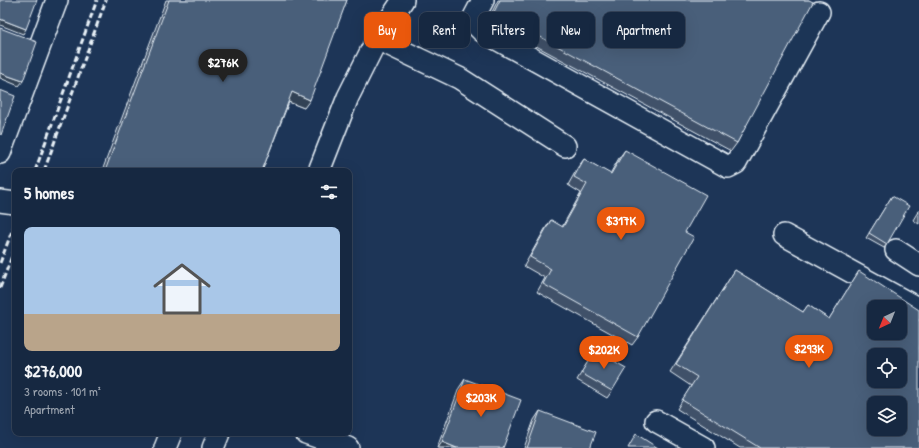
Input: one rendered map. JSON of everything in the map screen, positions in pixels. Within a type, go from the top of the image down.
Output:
[{"type":"street","points":[[0,151],[57,0]]},
{"type":"street","points":[[394,12],[402,0]]},
{"type":"street","points":[[483,0],[474,17],[475,24],[482,31],[728,167],[736,163],[819,12]]},
{"type":"street","points":[[20,39],[39,47]]},
{"type":"street","points":[[320,168],[348,97],[372,48]]},
{"type":"street","points":[[396,48],[459,78],[565,146]]},
{"type":"street","points":[[0,88],[21,96]]},
{"type":"street","points":[[0,201],[12,203]]},
{"type":"street","points":[[784,235],[919,309]]},
{"type":"street","points":[[896,250],[919,265]]},
{"type":"street","points":[[656,422],[704,448]]},
{"type":"street","points":[[165,448],[170,436]]},
{"type":"street","points":[[213,448],[218,436]]},
{"type":"street","points":[[314,436],[348,448]]},
{"type":"building","points":[[0,0],[37,0],[26,29],[0,19]]},
{"type":"building","points":[[169,0],[347,0],[310,100],[292,92],[263,168],[106,168]]},
{"type":"building","points":[[500,0],[809,0],[813,2],[737,143],[561,48],[595,48],[595,12],[547,12],[547,41],[539,36],[539,12],[494,12]]},
{"type":"building","points":[[0,28],[37,42],[23,81],[0,73]]},
{"type":"building","points":[[0,90],[15,96],[1,135],[0,134]]},
{"type":"building","points":[[625,150],[706,195],[685,232],[694,237],[638,337],[543,284],[551,269],[530,257],[551,220],[563,227],[587,184],[574,177],[584,159],[611,174]]},
{"type":"building","points":[[892,196],[909,206],[887,244],[869,233]]},
{"type":"building","points":[[735,270],[803,312],[808,305],[829,319],[859,271],[904,300],[867,300],[867,340],[907,340],[907,302],[919,310],[919,448],[760,448],[682,400],[697,377],[676,364]]},
{"type":"building","points":[[595,350],[626,368],[612,391],[581,373]]},
{"type":"building","points":[[465,379],[521,400],[503,448],[457,448],[442,442]]},
{"type":"building","points":[[540,411],[596,432],[590,448],[527,448]]},
{"type":"building","points":[[636,434],[658,448],[628,448]]},
{"type":"railway","points":[[36,168],[97,0]]},
{"type":"railway","points":[[45,168],[106,0]]},
{"type":"railway","points":[[0,263],[12,231]]},
{"type":"railway","points":[[0,288],[12,256]]}]
